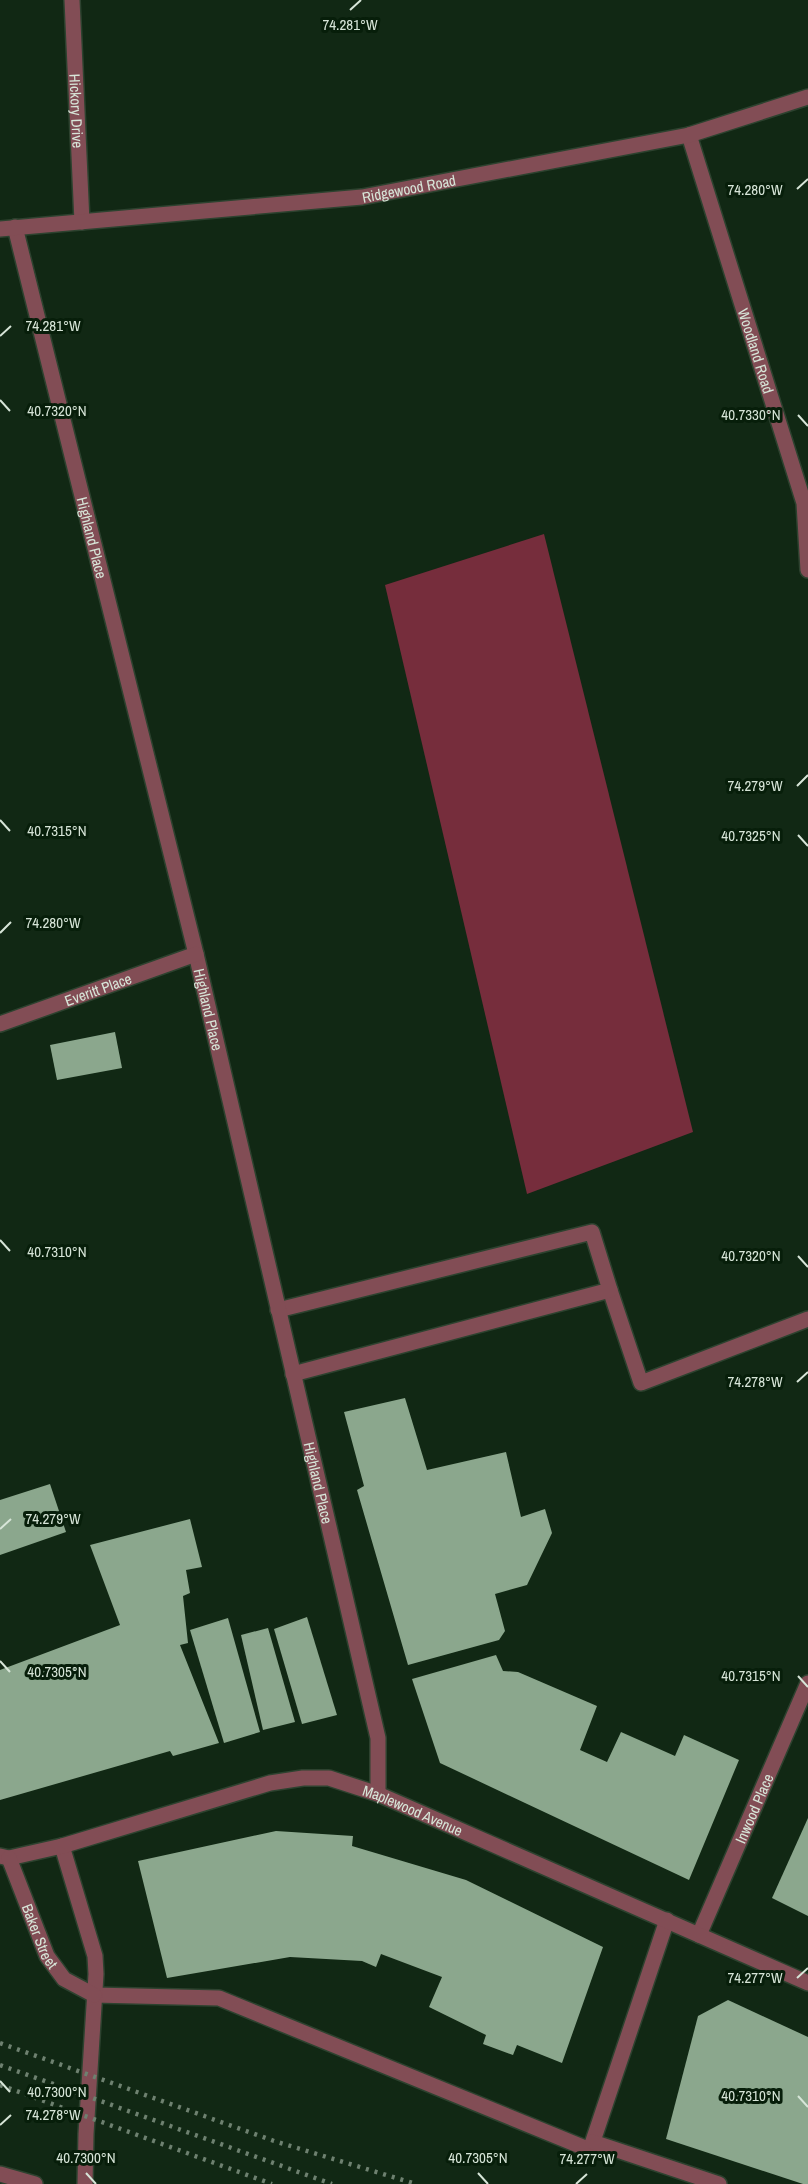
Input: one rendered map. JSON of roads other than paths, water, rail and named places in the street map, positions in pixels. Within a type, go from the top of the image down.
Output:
[{"type":"street","name":"Hickory Drive","points":[[72,0],[82,222]]},
{"type":"street","name":"Ridgewood Road","points":[[7,228],[362,197],[689,135],[808,97]]},
{"type":"street","name":"Woodland Road","points":[[689,135],[803,483],[808,570]]},
{"type":"street","name":"Highland Place","points":[[7,228],[196,954],[378,1738],[378,1794]]},
{"type":"street","name":"Everitt Place","points":[[0,1024],[196,954]]},
{"type":"street","points":[[278,1310],[592,1232],[640,1383],[808,1319]]},
{"type":"street","points":[[293,1374],[610,1290]]},
{"type":"street","name":"Inwood Place","points":[[699,1935],[808,1683]]},
{"type":"street","name":"Maplewood Avenue","points":[[4,1857],[62,1846],[270,1783],[303,1778],[329,1778],[378,1794],[808,1983]]},
{"type":"street","points":[[62,1846],[95,1956],[85,2184]]},
{"type":"street","name":"Baker Street","points":[[4,1857],[47,1956],[64,1978],[94,1995]]},
{"type":"street","points":[[94,1995],[219,1998],[590,2150],[667,1920]]},
{"type":"street","points":[[593,2142],[719,2184]]},
{"type":"street","points":[[0,2174],[35,2184]]},
{"type":"railway","points":[[0,2043],[274,2141],[416,2184]]},
{"type":"railway","points":[[0,2065],[332,2184]]},
{"type":"railway","points":[[0,2085],[272,2184]]}]
